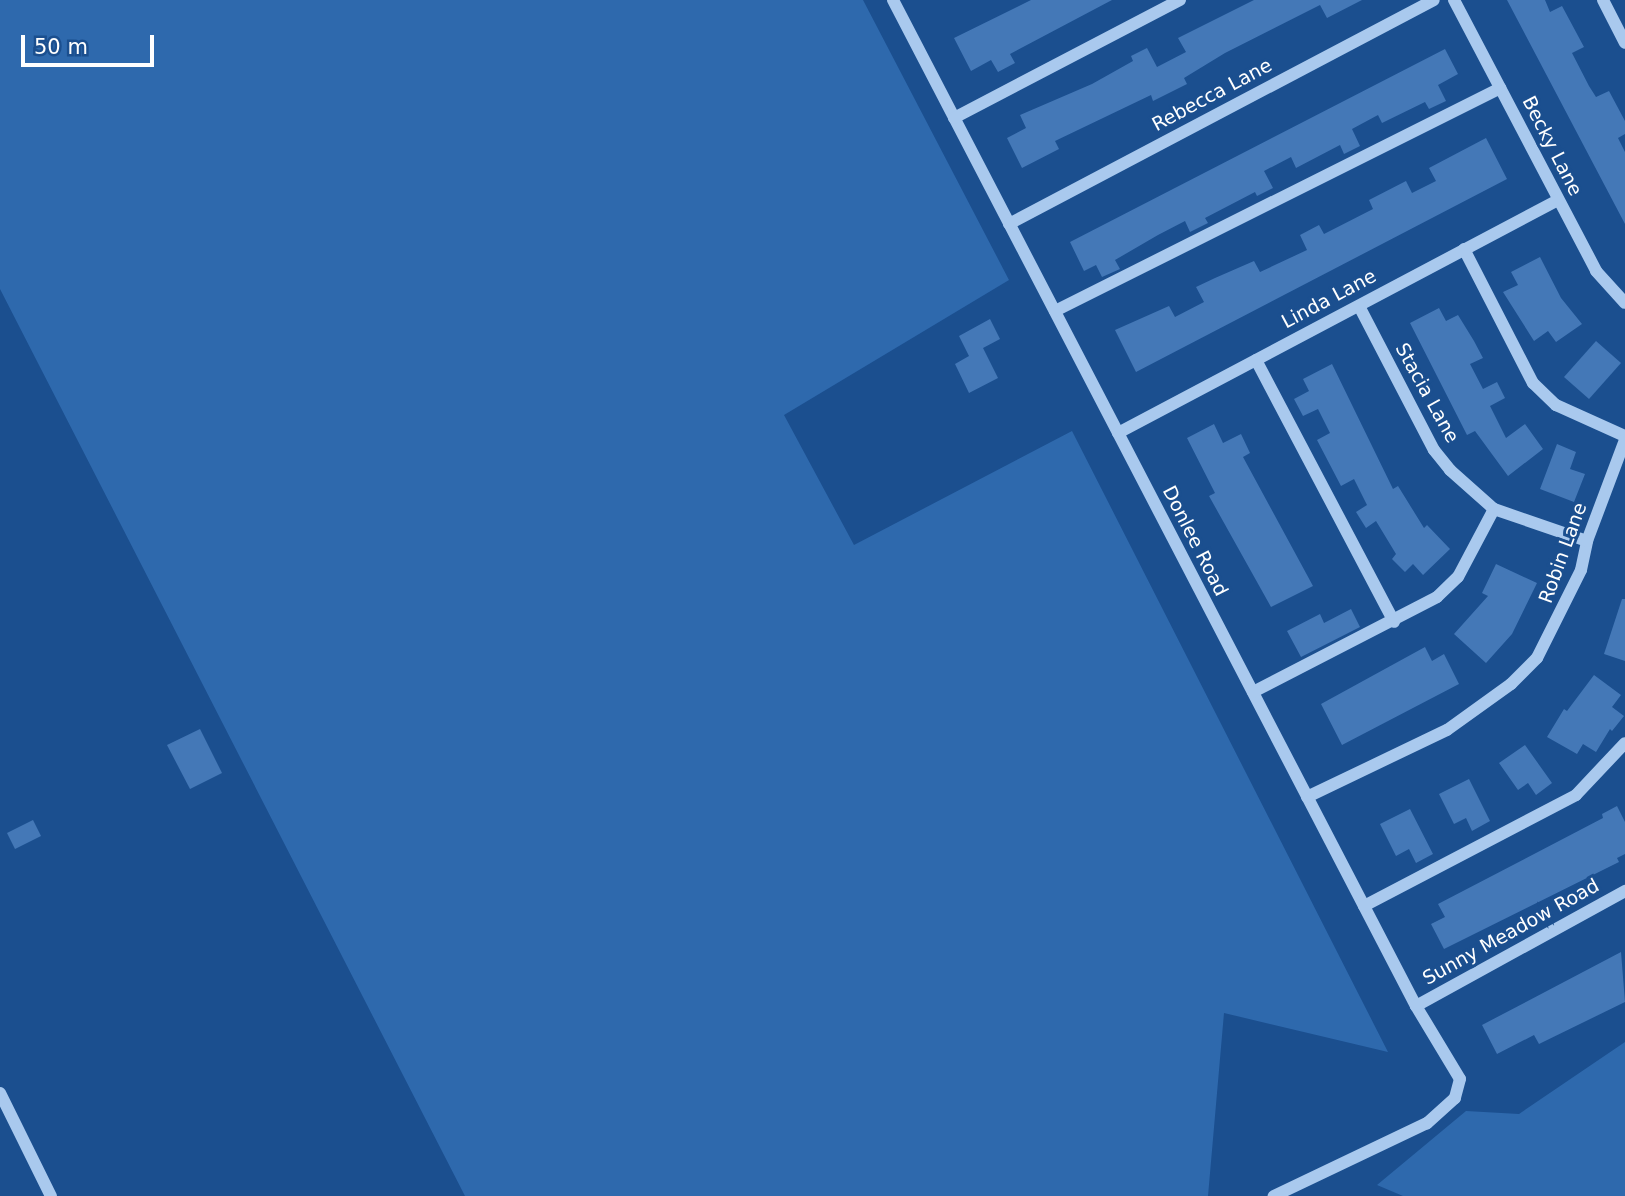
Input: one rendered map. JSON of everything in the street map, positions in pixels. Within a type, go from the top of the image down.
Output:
[{"type":"street","points":[[954,118],[1180,0]]},
{"type":"street","name":"Rebecca Lane","points":[[1009,224],[1433,0]]},
{"type":"street","name":"Becky Lane","points":[[1454,0],[1596,271],[1625,303]]},
{"type":"street","points":[[1603,0],[1625,43]]},
{"type":"street","name":"Donlee Road","points":[[895,1],[1363,906],[1416,1006],[1460,1079],[1455,1098],[1427,1123],[1274,1196]]},
{"type":"street","points":[[1055,312],[1500,88]]},
{"type":"street","name":"Linda Lane","points":[[1118,433],[1558,200]]},
{"type":"street","points":[[1464,249],[1533,383],[1556,405],[1625,438]]},
{"type":"street","name":"Stacia Lane","points":[[1359,306],[1434,450],[1494,509],[1587,541]]},
{"type":"street","points":[[1256,360],[1394,622]]},
{"type":"street","name":"Robin Lane","points":[[1307,797],[1447,730],[1511,684],[1536,658],[1555,628],[1581,570],[1587,541],[1625,438]]},
{"type":"street","points":[[1252,692],[1394,622],[1437,597],[1458,577],[1494,509]]},
{"type":"street","points":[[1363,906],[1576,795],[1625,743]]},
{"type":"street","name":"Sunny Meadow Road","points":[[1416,1006],[1625,891]]},
{"type":"street","points":[[0,1093],[51,1196]]},
{"type":"shaded area","points":[[0,0],[863,0],[1009,280],[784,415],[854,545],[1072,431],[1388,1052],[1224,1013],[1208,1196],[465,1196],[0,289]]},
{"type":"shaded area","points":[[1625,1042],[1625,1196],[1403,1196],[1377,1185],[1466,1111],[1519,1114]]},
{"type":"building","points":[[1031,0],[1112,0],[1010,54],[1015,63],[998,72],[991,60],[971,71],[954,38]]},
{"type":"building","points":[[1254,0],[1362,0],[1327,18],[1320,5],[1225,53],[1184,78],[1187,84],[1153,101],[1151,95],[1055,141],[1059,149],[1022,168],[1007,138],[1026,128],[1020,115],[1092,84],[1133,61],[1131,56],[1147,48],[1157,67],[1186,52],[1178,38]]},
{"type":"building","points":[[1507,0],[1545,0],[1550,12],[1562,6],[1584,47],[1572,53],[1589,86],[1596,97],[1609,91],[1625,121],[1625,134],[1618,138],[1625,152],[1625,224]]},
{"type":"building","points":[[1445,49],[1458,74],[1438,85],[1446,101],[1429,109],[1425,102],[1382,123],[1378,115],[1352,129],[1360,146],[1344,154],[1340,145],[1296,168],[1291,157],[1264,171],[1273,188],[1257,196],[1255,192],[1205,218],[1208,223],[1190,232],[1185,221],[1158,235],[1115,260],[1120,269],[1102,277],[1096,265],[1084,271],[1070,242]]},
{"type":"building","points":[[1486,138],[1507,179],[1136,372],[1115,330],[1169,306],[1175,317],[1204,302],[1196,287],[1254,261],[1260,272],[1307,250],[1300,235],[1319,225],[1324,234],[1373,209],[1369,200],[1406,181],[1412,193],[1436,181],[1429,168]]},
{"type":"building","points":[[1540,257],[1561,298],[1582,324],[1556,342],[1548,331],[1534,341],[1503,292],[1518,285],[1511,272]]},
{"type":"building","points":[[1439,308],[1446,321],[1458,315],[1474,341],[1483,358],[1470,364],[1483,389],[1497,382],[1505,398],[1490,406],[1506,438],[1525,424],[1543,449],[1508,476],[1475,431],[1467,435],[1410,323]]},
{"type":"building","points":[[990,319],[1000,339],[983,348],[998,378],[969,393],[955,364],[969,356],[959,336]]},
{"type":"building","points":[[1596,341],[1621,363],[1589,399],[1564,377]]},
{"type":"building","points":[[1332,364],[1393,489],[1398,486],[1424,528],[1427,525],[1450,549],[1423,575],[1413,564],[1405,572],[1392,559],[1396,554],[1376,521],[1366,528],[1356,512],[1367,505],[1354,479],[1341,486],[1317,440],[1330,433],[1318,409],[1303,416],[1294,399],[1309,391],[1303,379]]},
{"type":"building","points":[[1214,424],[1223,443],[1241,434],[1250,453],[1243,457],[1313,586],[1271,607],[1209,496],[1215,493],[1187,438]]},
{"type":"building","points":[[1557,444],[1576,452],[1570,469],[1585,474],[1574,502],[1540,489]]},
{"type":"building","points":[[1496,564],[1537,583],[1512,634],[1486,663],[1454,634],[1488,596],[1482,593]]},
{"type":"building","points":[[1622,599],[1625,599],[1625,661],[1604,654]]},
{"type":"building","points":[[1351,609],[1360,627],[1301,657],[1287,631],[1320,614],[1324,623]]},
{"type":"building","points":[[1425,647],[1432,661],[1444,654],[1459,684],[1342,745],[1321,704]]},
{"type":"building","points":[[1594,675],[1621,695],[1612,707],[1624,716],[1612,731],[1610,729],[1596,752],[1583,744],[1577,754],[1547,737],[1564,709],[1567,711]]},
{"type":"building","points":[[200,729],[222,773],[190,789],[167,745]]},
{"type":"building","points":[[1525,745],[1552,783],[1536,795],[1528,783],[1518,790],[1499,763]]},
{"type":"building","points":[[1469,779],[1490,821],[1472,831],[1466,818],[1454,824],[1439,794]]},
{"type":"building","points":[[1617,806],[1625,822],[1625,854],[1617,858],[1619,862],[1444,949],[1431,924],[1445,917],[1438,904],[1603,818],[1602,814]]},
{"type":"building","points":[[1410,809],[1433,854],[1416,863],[1409,849],[1396,856],[1380,824]]},
{"type":"building","points":[[33,820],[41,836],[15,849],[7,833]]},
{"type":"building","points":[[1621,952],[1625,1002],[1539,1044],[1534,1035],[1497,1054],[1482,1025]]}]
